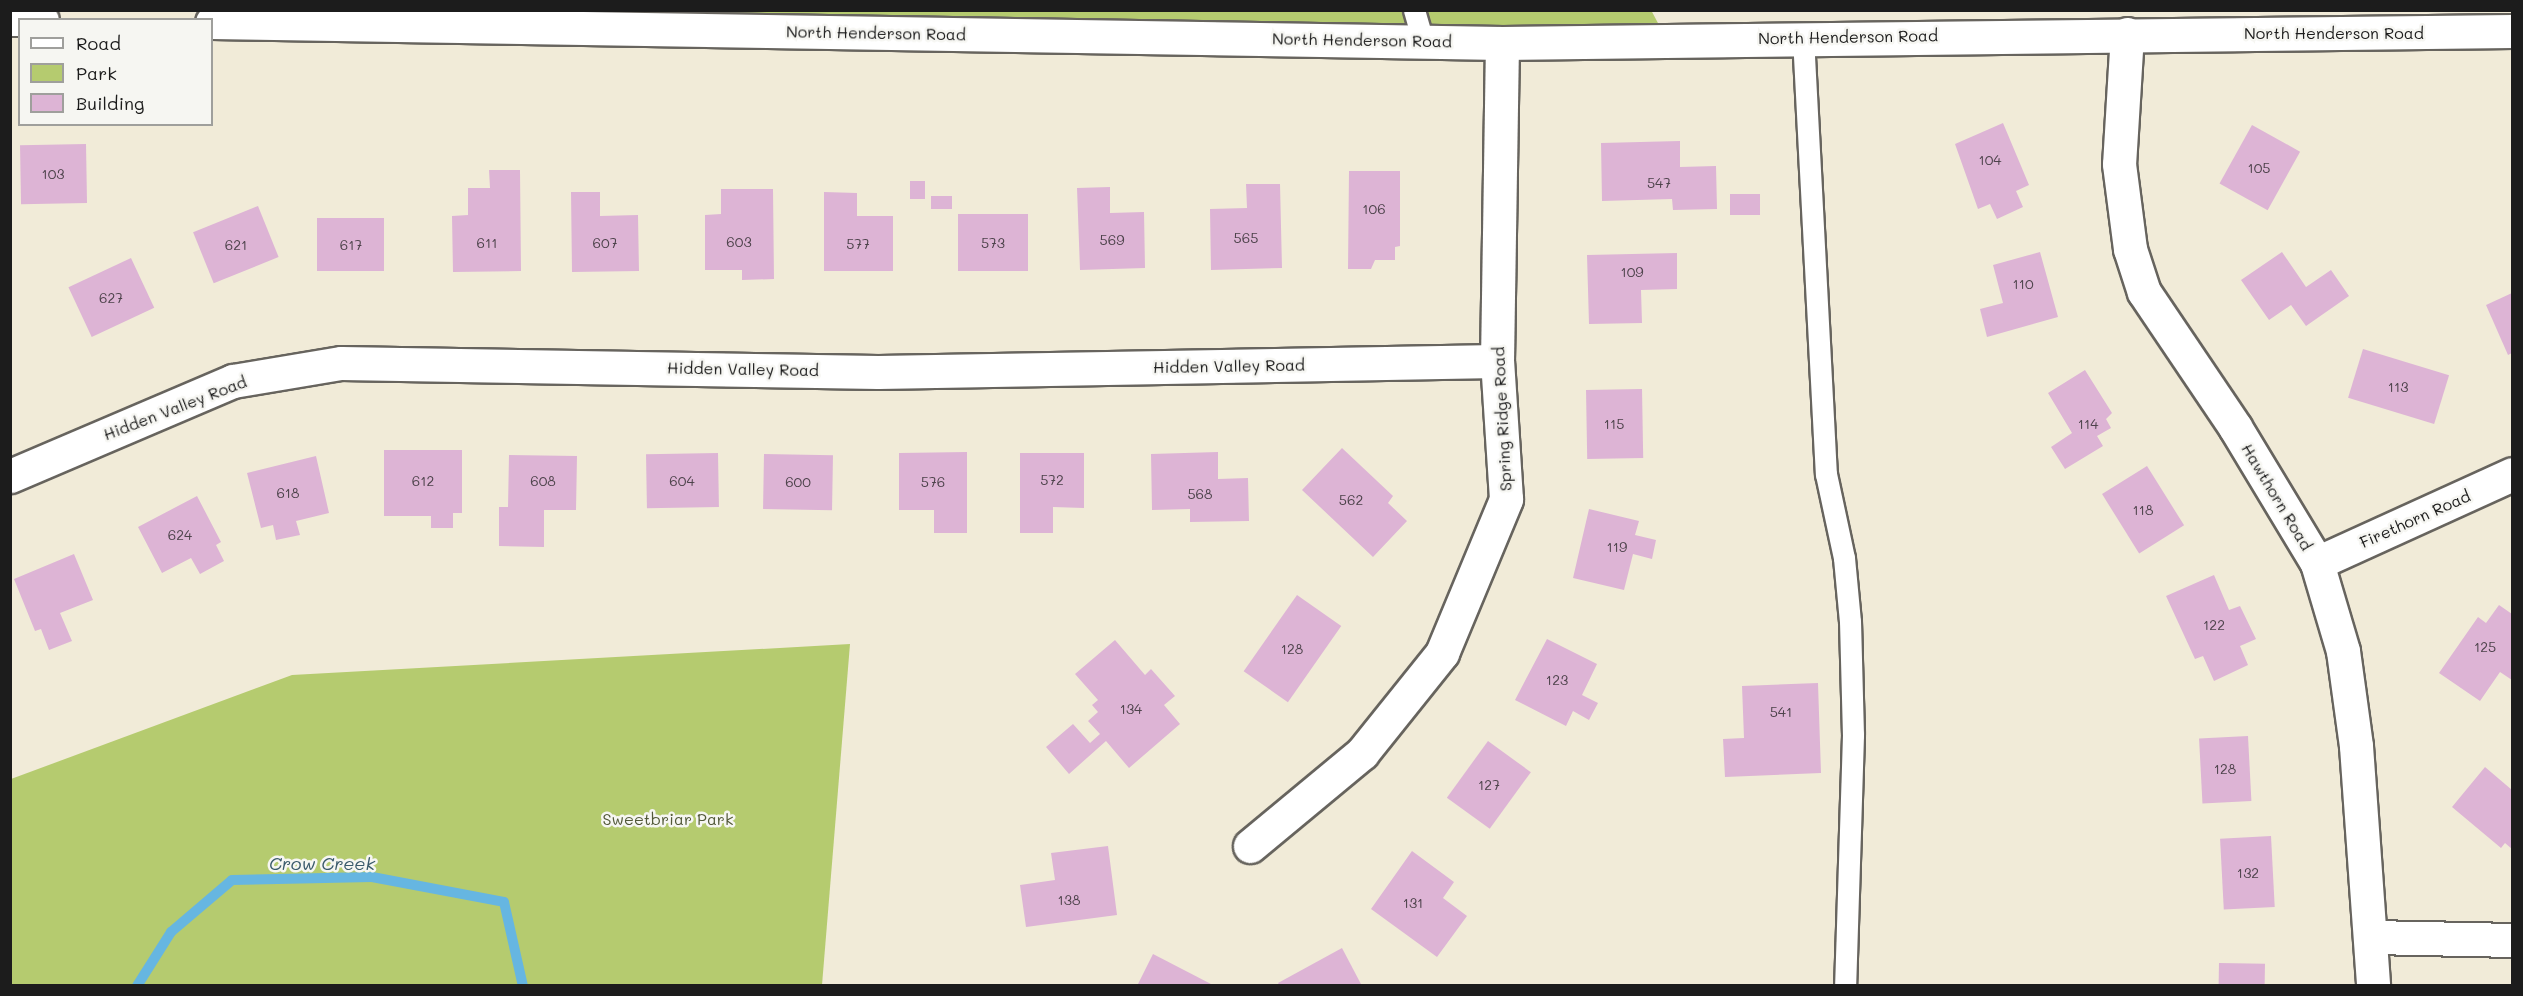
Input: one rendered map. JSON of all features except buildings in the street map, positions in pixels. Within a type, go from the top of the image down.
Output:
[{"type":"street","name":"North Henderson Road","points":[[213,22],[1502,43],[1803,37],[2512,32]]},
{"type":"street","name":"Hawthorn Road","points":[[2127,34],[2119,164],[2130,249],[2144,292],[2235,427],[2317,563],[2343,651],[2356,746],[2373,986]]},
{"type":"street","name":"Spring Ridge Road","points":[[1250,846],[1362,753],[1442,653],[1506,499],[1497,361],[1502,43]]},
{"type":"street","name":"Hidden Valley Road","points":[[11,474],[233,381],[341,363],[878,372],[1497,361]]},
{"type":"street","name":"Firethorn Road","points":[[2317,563],[2512,474]]},
{"type":"street","points":[[2371,937],[2512,940]]},
{"type":"lane","points":[[1414,10],[1423,41]]},
{"type":"lane","points":[[1803,37],[1826,474],[1844,558],[1850,621],[1853,735],[1845,986]]},
{"type":"green space","points":[[224,10],[1651,10],[1667,40]]},
{"type":"green space","name":"Sweetbriar Park","points":[[850,644],[822,985],[11,985],[11,779],[292,675]]},
{"type":"waterway","name":"Crow Creek","points":[[137,986],[171,932],[232,880],[372,877],[504,902],[523,986]]}]
